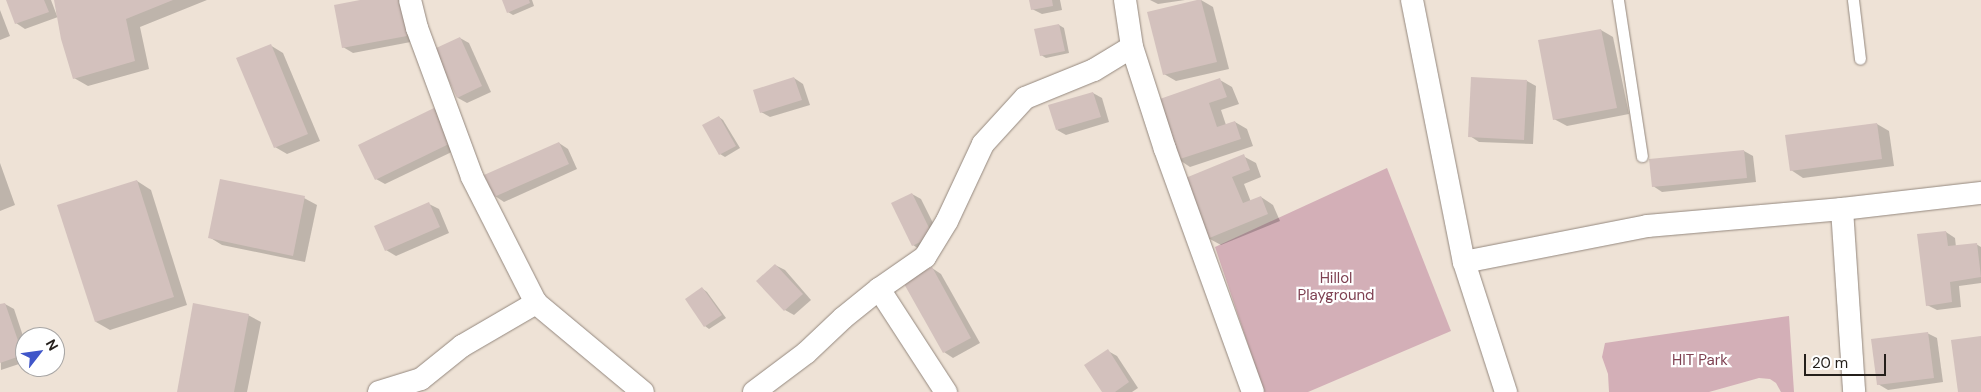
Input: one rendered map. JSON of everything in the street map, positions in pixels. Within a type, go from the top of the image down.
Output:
[{"type":"street","points":[[410,0],[417,28],[472,176],[536,303],[643,392]]},
{"type":"street","points":[[1125,0],[1132,47],[1165,149],[1253,392]]},
{"type":"street","points":[[1412,0],[1464,262],[1506,392]]},
{"type":"street","points":[[754,392],[806,353],[843,318],[879,289],[925,257],[947,220],[983,144],[1025,98],[1094,70],[1132,47]]},
{"type":"street","points":[[1464,262],[1647,226],[1842,209],[1981,193]]},
{"type":"street","points":[[1842,209],[1854,392]]},
{"type":"street","points":[[879,289],[946,392]]},
{"type":"street","points":[[379,392],[421,379],[462,346],[536,303]]},
{"type":"lane","points":[[1618,0],[1642,156]]},
{"type":"lane","points":[[1853,0],[1860,59]]},
{"type":"green space","name":"Hillol Playground","points":[[1387,168],[1451,331],[1308,392],[1264,392],[1215,247]]},
{"type":"green space","name":"HIT Park","points":[[1789,316],[1794,392],[1781,392],[1776,383],[1770,379],[1759,378],[1709,392],[1609,392],[1608,374],[1602,357],[1605,343]]},
{"type":"building","points":[[6,0],[44,0],[49,12],[15,24]]},
{"type":"building","points":[[54,0],[173,0],[126,19],[135,61],[73,79],[61,39]]},
{"type":"building","points":[[360,0],[401,0],[407,36],[342,48],[334,5]]},
{"type":"building","points":[[502,0],[529,0],[530,3],[507,13]]},
{"type":"building","points":[[1029,0],[1052,0],[1053,6],[1031,10]]},
{"type":"building","points":[[1201,0],[1217,62],[1163,75],[1147,12]]},
{"type":"building","points":[[1059,24],[1065,51],[1040,56],[1034,29]]},
{"type":"building","points":[[1601,29],[1617,108],[1553,120],[1538,40]]},
{"type":"building","points":[[460,37],[482,86],[457,98],[434,49]]},
{"type":"building","points":[[271,44],[308,134],[274,148],[236,58]]},
{"type":"building","points":[[794,77],[802,100],[760,113],[753,90]]},
{"type":"building","points":[[1471,77],[1527,80],[1524,140],[1468,137]]},
{"type":"building","points":[[1220,78],[1227,97],[1209,103],[1217,127],[1235,121],[1241,139],[1177,160],[1157,100]]},
{"type":"building","points":[[1093,92],[1101,117],[1056,130],[1048,105]]},
{"type":"building","points":[[434,108],[451,143],[375,180],[358,145]]},
{"type":"building","points":[[719,116],[736,146],[719,155],[702,125]]},
{"type":"building","points":[[1877,123],[1882,159],[1790,171],[1785,135]]},
{"type":"building","points":[[559,142],[569,164],[494,197],[484,175]]},
{"type":"building","points":[[1744,150],[1747,178],[1652,187],[1649,159]]},
{"type":"building","points":[[1244,154],[1250,170],[1232,177],[1243,203],[1261,196],[1268,214],[1207,239],[1183,179]]},
{"type":"building","points":[[220,179],[305,196],[293,256],[208,238]]},
{"type":"building","points":[[137,180],[174,297],[95,322],[57,205]]},
{"type":"building","points":[[912,193],[933,236],[912,246],[891,203]]},
{"type":"building","points":[[429,202],[440,227],[385,251],[374,226]]},
{"type":"building","points":[[1946,231],[1948,246],[1977,243],[1981,277],[1950,282],[1952,302],[1926,306],[1917,234]]},
{"type":"building","points":[[775,264],[803,294],[784,311],[756,281]]},
{"type":"building","points":[[932,267],[971,338],[943,353],[903,282]]},
{"type":"building","points":[[702,287],[722,315],[704,327],[685,299]]},
{"type":"building","points":[[5,303],[15,332],[15,358],[0,363],[0,304]]},
{"type":"building","points":[[193,303],[249,314],[234,392],[177,392]]},
{"type":"building","points":[[1928,332],[1934,378],[1877,385],[1871,339]]},
{"type":"building","points":[[1981,336],[1981,392],[1958,392],[1951,340]]},
{"type":"building","points":[[1108,349],[1129,382],[1115,392],[1102,392],[1084,365]]}]
